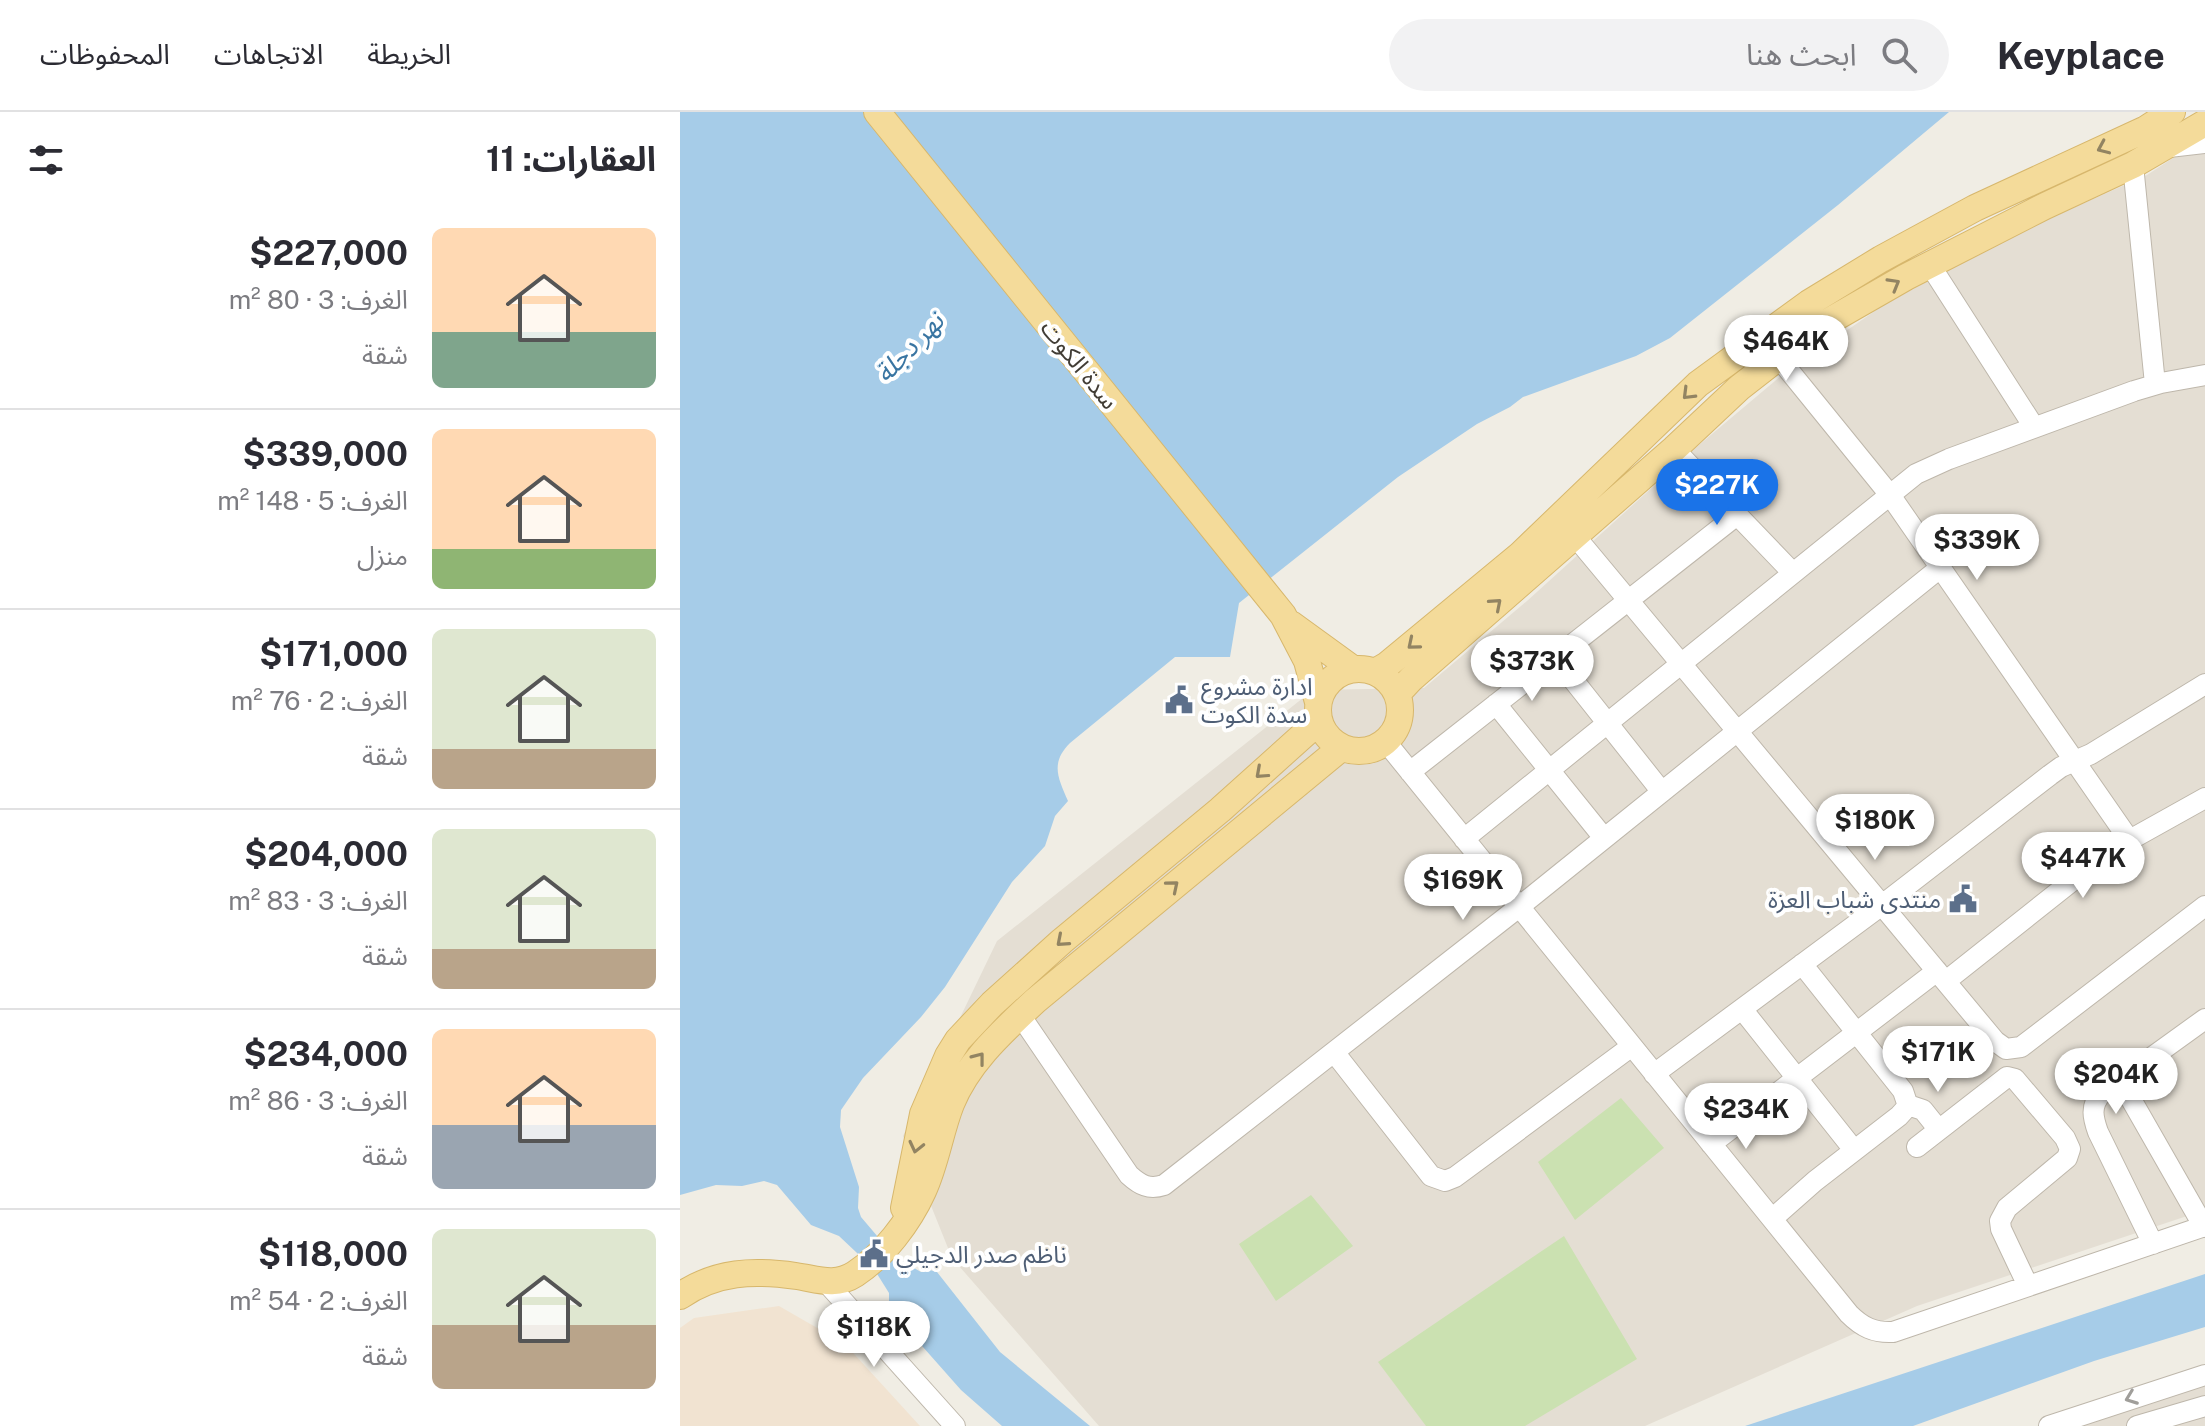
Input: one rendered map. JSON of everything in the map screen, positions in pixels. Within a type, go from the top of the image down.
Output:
[{"type":"main road","name":"سدة الكوت","points":[[877,112],[1286,618]]},
{"type":"main road","points":[[1397,694],[1574,535],[1698,384],[1809,303],[1881,259],[1975,208],[2146,129],[2172,112]]},
{"type":"main road","points":[[894,1237],[923,1114],[958,1040],[992,1004],[1062,941],[1220,810],[1319,712],[1330,680],[1387,665],[1625,473],[1674,449],[1739,388],[1824,324],[1930,265],[2133,165],[2205,123]]},
{"type":"main road","points":[[1286,618],[1364,670],[1384,677],[1397,694],[1400,707],[1399,720],[1386,742],[1364,752],[1341,748],[1331,741],[1319,712],[1307,661],[1286,618]]},
{"type":"main road","points":[[680,1296],[702,1282],[733,1273],[797,1276],[826,1282],[843,1280],[856,1274],[894,1237],[924,1190],[951,1103],[966,1075],[997,1037],[1341,748]]},
{"type":"street","points":[[2165,147],[2205,143]]},
{"type":"street","points":[[2133,165],[2155,384]]},
{"type":"street","points":[[1930,265],[2034,427]]},
{"type":"street","points":[[1778,357],[1890,495],[2130,841]]},
{"type":"street","points":[[1464,839],[1916,474],[2034,427],[2155,384],[2205,375]]},
{"type":"street","points":[[1674,449],[1793,573]]},
{"type":"street","points":[[1410,772],[1737,515]]},
{"type":"street","points":[[1574,535],[1995,1041],[2010,1049],[2021,1047],[2205,906]]},
{"type":"street","points":[[1020,1015],[1129,1175],[1151,1188],[1164,1185],[1519,907],[1940,568]]},
{"type":"street","points":[[1555,657],[1662,792]]},
{"type":"street","points":[[1654,1074],[1882,905],[2050,775],[2091,754],[2205,684]]},
{"type":"street","points":[[1496,704],[1604,838]]},
{"type":"street","points":[[1386,742],[1849,1314],[1870,1330],[1893,1332],[2205,1226],[2120,1080]]},
{"type":"street","points":[[1711,1144],[1856,1032],[1941,976],[2110,851],[2205,798]]},
{"type":"street","points":[[1802,964],[1903,1091],[1908,1105]]},
{"type":"street","points":[[1742,1009],[1854,1150]]},
{"type":"street","points":[[2153,1244],[2094,1120],[2094,1103],[2120,1080],[2205,1019]]},
{"type":"street","points":[[1334,1052],[1431,1176],[1445,1181],[1455,1177],[1632,1046]]},
{"type":"street","points":[[2009,1077],[2010,1049]]},
{"type":"street","points":[[1917,1147],[2001,1079],[2009,1077],[2015,1079],[2065,1138],[2070,1149],[2067,1158],[2007,1208],[2002,1216],[2001,1229],[2028,1286]]},
{"type":"street","points":[[1908,1105],[1923,1110],[1939,1130]]},
{"type":"street","points":[[1772,1219],[1899,1116],[1908,1105]]},
{"type":"street","points":[[826,1282],[955,1426]]},
{"type":"street","points":[[2049,1426],[2205,1375]]},
{"type":"street","points":[[2149,1424],[2205,1406]]},
{"type":"shaded area","points":[[2205,137],[2205,1210],[1917,1306],[1645,1426],[1099,1426],[952,1258],[903,1136],[997,941],[1313,690],[1424,688],[1781,376],[1885,304],[2026,229],[2147,175]]},
{"type":"shaded area","points":[[779,1306],[845,1344],[920,1426],[680,1426],[680,1328],[694,1318]]},
{"type":"shaded area","points":[[2205,1383],[2205,1426],[2056,1426]]},
{"type":"green space","points":[[1621,1098],[1664,1148],[1575,1220],[1538,1162]]},
{"type":"green space","points":[[1311,1195],[1353,1246],[1276,1301],[1239,1244]]},
{"type":"green space","points":[[1564,1236],[1637,1359],[1525,1426],[1426,1426],[1378,1362]]},
{"type":"water","name":"نهر دجلة","points":[[680,112],[1949,112],[1670,338],[1636,356],[1523,397],[1398,477],[1239,603],[1230,657],[1175,657],[1064,750],[1058,771],[1068,801],[1055,816],[1045,846],[1012,882],[945,987],[863,1078],[841,1110],[840,1127],[859,1187],[861,1217],[895,1257],[921,1272],[937,1272],[1000,1352],[1090,1426],[1002,1426],[961,1390],[892,1312],[889,1293],[874,1269],[839,1236],[811,1225],[777,1185],[764,1181],[742,1186],[716,1185],[680,1195]]},
{"type":"water","points":[[2205,1274],[2205,1327],[2094,1361],[1913,1426],[1745,1426]]},
{"type":"place","name":"ادارة مشروع سدة الكوت","points":[[1179,700]]},
{"type":"place","name":"منتدى شباب العزة","points":[[1963,899]]},
{"type":"place","name":"ناظم صدر الدجيلي","points":[[874,1254]]}]
